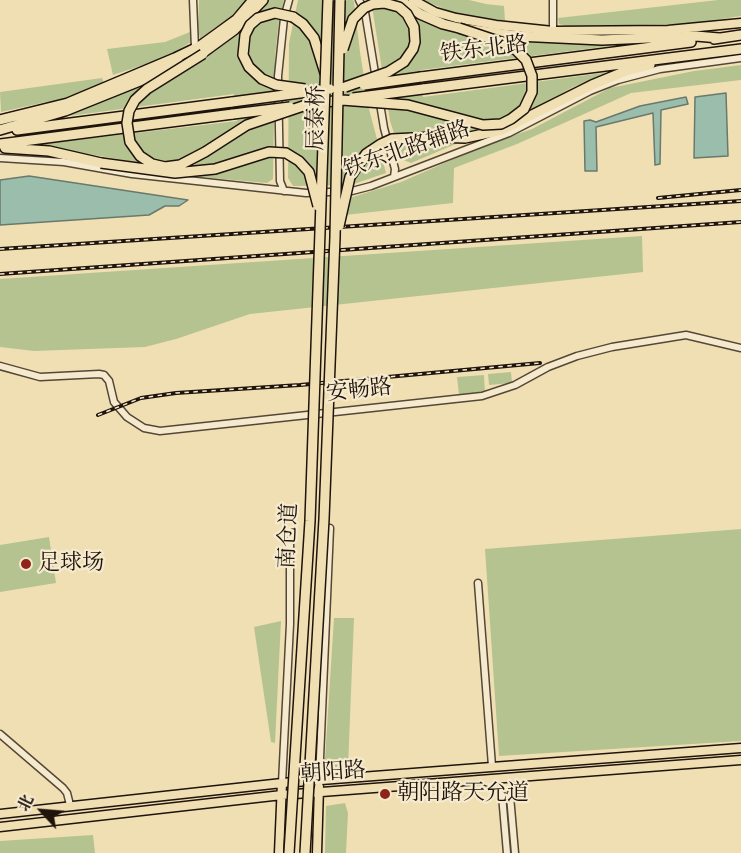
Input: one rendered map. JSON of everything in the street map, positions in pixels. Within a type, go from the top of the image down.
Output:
[{"type":"highway","points":[[253,0],[237,18],[199,51],[135,100],[126,123],[130,142],[140,156],[152,164],[165,167],[180,165],[247,125],[309,104]]},
{"type":"highway","points":[[0,131],[65,111],[159,74],[234,30],[263,0]]},
{"type":"highway","name":"辰泰桥","points":[[321,220],[328,0]]},
{"type":"highway","name":"辰泰桥","points":[[336,237],[341,84],[340,0]]},
{"type":"highway","points":[[342,100],[408,105],[483,126],[501,124],[515,117],[526,106],[532,92],[532,76],[526,60],[516,50],[504,43],[432,20],[400,0]]},
{"type":"highway","points":[[373,4],[392,4],[402,10],[411,21],[416,34],[409,57],[397,68],[388,72],[341,84],[344,42],[353,19],[364,8],[373,4]]},
{"type":"highway","points":[[316,91],[276,85],[254,74],[246,63],[243,50],[244,39],[250,26],[258,18],[275,13],[296,18],[314,38],[326,77]]},
{"type":"highway","points":[[459,28],[536,38],[602,40],[696,36],[719,38]]},
{"type":"highway","name":"铁东北路","points":[[0,131],[316,91],[341,84],[421,77],[741,35]]},
{"type":"highway","name":"铁东北路","points":[[0,146],[741,49]]},
{"type":"highway","points":[[0,120],[68,103],[199,51]]},
{"type":"highway","points":[[336,237],[350,177],[360,160],[374,148],[389,140],[404,137],[465,138],[490,134],[515,125],[592,85],[617,75],[694,55]]},
{"type":"highway","points":[[0,146],[49,151],[149,171],[182,173],[215,169],[264,153],[286,153],[299,161],[309,172],[321,220]]},
{"type":"highway","name":"南仓道","points":[[289,853],[310,521],[321,220]]},
{"type":"highway","name":"南仓道","points":[[305,853],[324,519],[336,237]]},
{"type":"main road","points":[[413,0],[435,12],[456,18],[553,31],[668,30],[741,23]]},
{"type":"main road","name":"朝阳路","points":[[0,814],[282,783],[741,748]]},
{"type":"main road","name":"朝阳路","points":[[0,826],[282,795],[741,760]]},
{"type":"main road","points":[[317,853],[320,781]]},
{"type":"main road","points":[[279,853],[282,783]]},
{"type":"main road","points":[[318,810],[326,796],[381,788]]},
{"type":"street","points":[[193,0],[199,51]]},
{"type":"street","points":[[284,191],[280,182],[278,75],[284,18],[289,0]]},
{"type":"street","points":[[359,0],[365,12],[384,128],[394,160],[394,177]]},
{"type":"street","points":[[553,0],[553,31]]},
{"type":"street","name":"铁东北路辅路","points":[[0,158],[64,162],[144,176],[284,191],[306,193],[352,191],[509,133],[590,91],[618,80],[660,69],[741,58]]},
{"type":"street","name":"安畅路","points":[[0,366],[33,377],[104,375],[109,381],[114,402],[127,417],[144,428],[160,430],[482,396],[515,385],[548,367],[586,354],[612,347],[686,335],[741,348]]},
{"type":"street","points":[[320,781],[330,528]]},
{"type":"street","points":[[282,783],[290,624],[290,542]]},
{"type":"street","points":[[478,582],[492,766]]},
{"type":"street","points":[[0,734],[67,792],[70,805]]},
{"type":"street","points":[[515,853],[510,796],[514,787],[523,778]]},
{"type":"street","points":[[484,780],[502,795],[507,853]]},
{"type":"green space","points":[[199,0],[246,0],[236,12],[200,39]]},
{"type":"green space","points":[[269,0],[284,0],[279,19],[275,56],[273,179],[267,183],[201,177],[136,162],[33,145],[237,121],[234,94],[54,118],[149,81],[181,73],[236,33]]},
{"type":"green space","points":[[298,0],[353,0],[369,109],[386,173],[351,185],[293,186],[288,178],[289,43]]},
{"type":"green space","points":[[371,0],[396,0],[427,23],[458,32],[543,42],[618,45],[421,70],[423,97],[610,72],[573,87],[517,118],[411,163],[403,160],[390,121]]},
{"type":"green space","points":[[423,0],[469,0],[504,6],[505,21],[454,13]]},
{"type":"green space","points":[[718,0],[741,0],[741,16],[690,24],[566,26],[559,24],[558,18]]},
{"type":"green space","points":[[190,32],[191,42],[173,53],[113,75],[107,49],[165,42]]},
{"type":"green space","points":[[741,65],[741,80],[631,93],[517,144],[454,168],[453,203],[345,215],[346,199],[401,182],[486,145],[532,129],[610,88],[694,71]]},
{"type":"green space","points":[[102,78],[104,83],[61,101],[1,112],[0,92]]},
{"type":"green space","points":[[642,236],[643,272],[250,314],[145,347],[34,351],[0,347],[0,279]]},
{"type":"green space","points":[[511,372],[512,383],[489,385],[488,374]]},
{"type":"green space","points":[[484,375],[485,393],[459,395],[457,377]]},
{"type":"green space","points":[[741,529],[741,741],[499,756],[485,549]]},
{"type":"green space","name":"足球场","points":[[49,537],[56,583],[0,592],[0,545]]},
{"type":"green space","points":[[334,618],[354,618],[348,767],[331,769],[325,759]]},
{"type":"green space","points":[[281,621],[275,743],[271,742],[254,627]]},
{"type":"green space","points":[[345,803],[348,813],[346,853],[325,853],[326,806]]},
{"type":"green space","points":[[93,835],[95,853],[0,853],[0,841]]},
{"type":"shaded area","points":[[726,93],[728,156],[694,158],[695,97]]},
{"type":"shaded area","points":[[686,97],[688,104],[661,110],[660,164],[655,165],[653,113],[596,127],[597,171],[585,171],[584,121],[596,122],[640,106]]},
{"type":"shaded area","points":[[29,176],[188,200],[179,206],[165,206],[149,215],[0,225],[0,180]]},
{"type":"railway","points":[[658,198],[741,190]]},
{"type":"railway","points":[[0,249],[741,201]]},
{"type":"railway","points":[[0,274],[741,222]]},
{"type":"railway","points":[[98,415],[141,398],[176,393],[300,385],[540,363]]},
{"type":"place","name":"足球场","points":[[26,564]]},
{"type":"place","name":"朝阳路天允道","points":[[385,794]]}]
